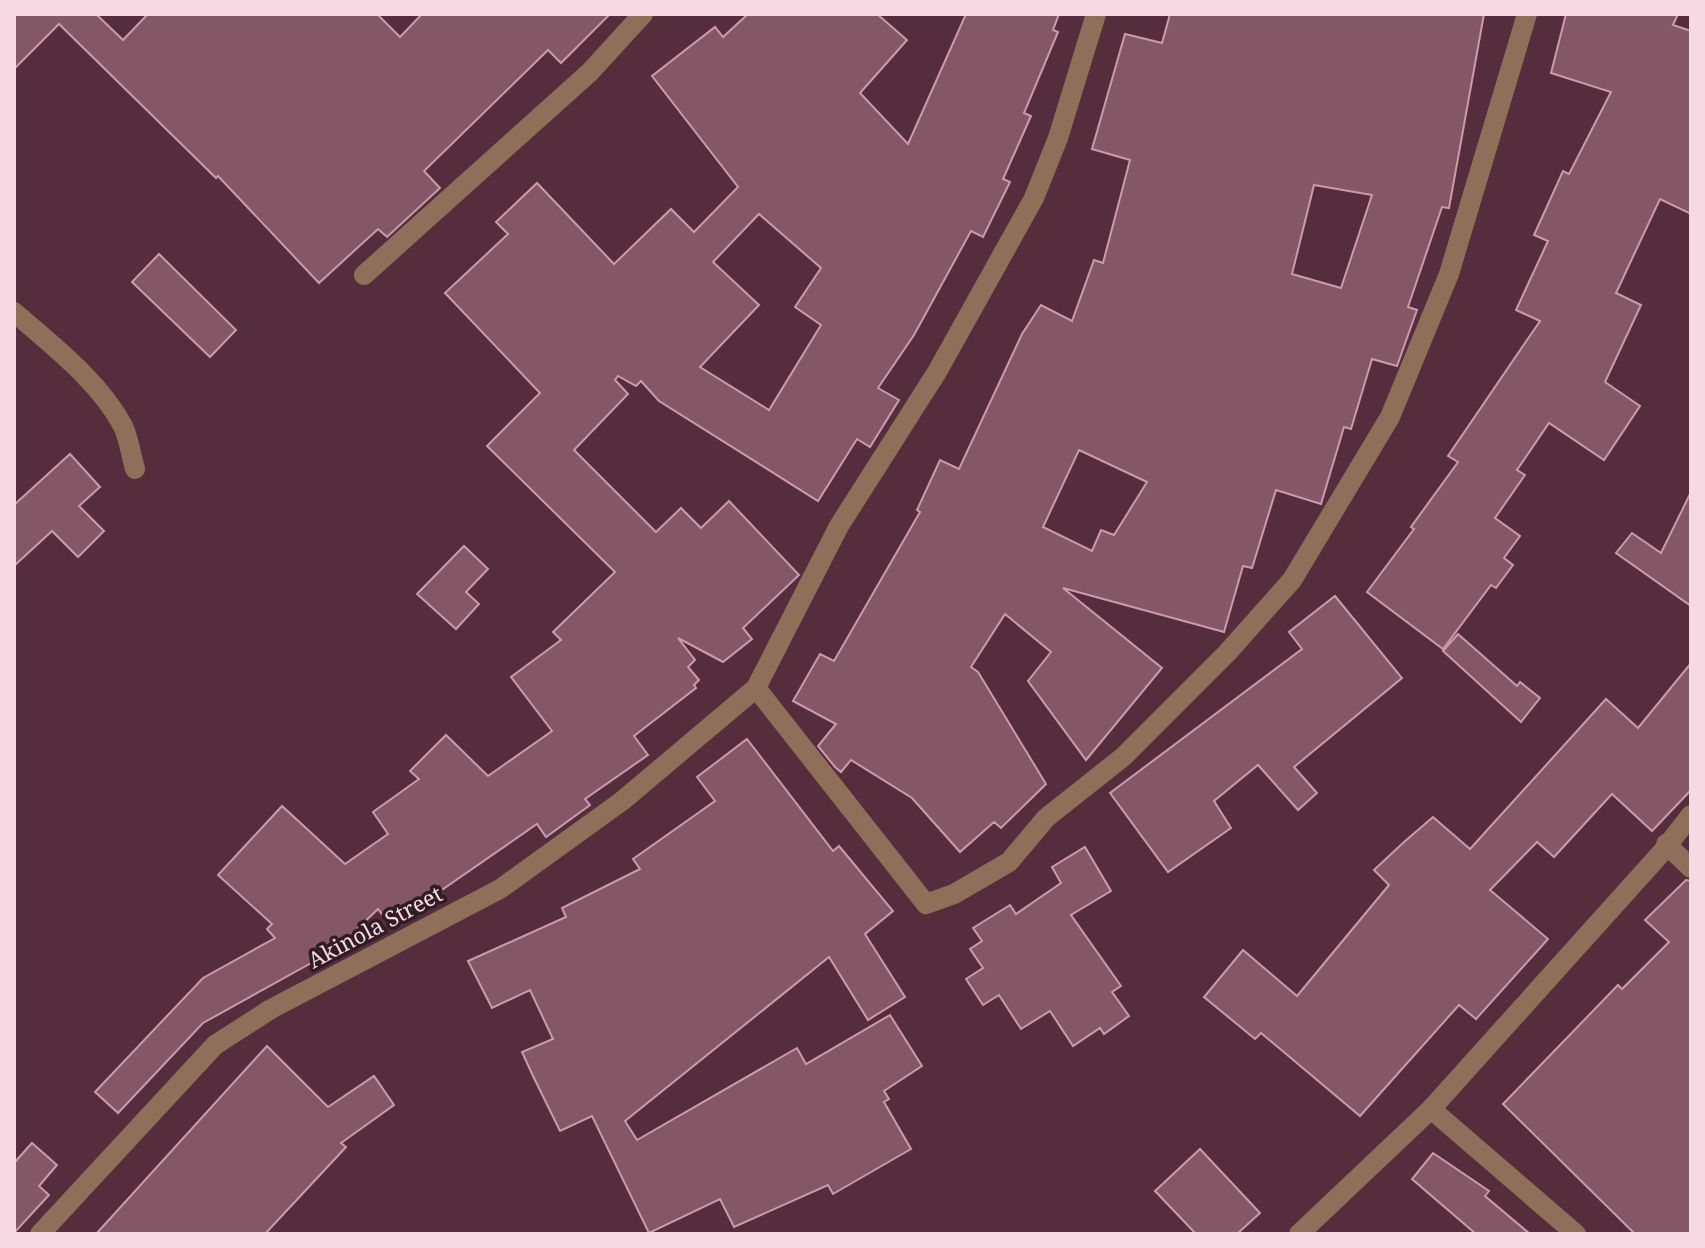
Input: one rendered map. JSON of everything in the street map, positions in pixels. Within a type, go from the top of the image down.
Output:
[{"type":"street","points":[[364,275],[590,72],[643,14]]},
{"type":"street","points":[[1096,14],[1058,138],[1034,198],[937,372],[839,526],[756,688],[926,904],[954,894],[1009,862],[1046,818],[1123,757],[1227,653],[1292,580],[1390,417],[1449,274],[1527,14]]},
{"type":"street","points":[[14,312],[59,351],[106,401],[124,428],[135,469]]},
{"type":"street","name":"Akinola Street","points":[[40,1234],[215,1045],[271,1009],[500,889],[622,801],[756,688]]},
{"type":"street","points":[[1299,1234],[1431,1109],[1663,851],[1691,815]]},
{"type":"street","points":[[1666,844],[1691,868]]},
{"type":"street","points":[[1431,1109],[1576,1234]]},
{"type":"building","points":[[14,14],[96,14],[123,40],[148,14],[377,14],[400,37],[422,14],[610,14],[561,63],[548,50],[424,171],[440,188],[387,237],[378,229],[319,283],[218,176],[216,178],[59,24],[14,69]]},
{"type":"building","points":[[748,14],[877,14],[907,40],[860,93],[908,144],[966,14],[1059,14],[1053,30],[1058,32],[1024,113],[1031,116],[1003,179],[1010,182],[983,237],[971,231],[914,335],[878,388],[899,400],[870,447],[857,439],[818,501],[659,401],[641,381],[636,386],[618,376],[615,380],[628,394],[574,450],[656,532],[681,508],[701,528],[729,501],[799,575],[743,628],[752,639],[723,662],[678,638],[695,660],[688,667],[699,680],[694,685],[696,688],[634,736],[648,755],[585,799],[590,805],[546,837],[537,824],[397,921],[394,917],[387,921],[378,909],[334,951],[329,947],[313,962],[203,1023],[118,1113],[95,1092],[203,978],[275,938],[267,929],[272,924],[218,875],[282,806],[345,864],[388,834],[373,812],[419,779],[410,771],[446,735],[488,776],[552,731],[511,677],[561,640],[553,632],[615,572],[487,446],[540,393],[445,293],[508,234],[496,222],[537,183],[614,264],[671,209],[694,232],[738,187],[652,76],[715,27],[723,37]],"holes":[[[759,214],[821,268],[795,307],[821,325],[769,410],[700,367],[759,305],[713,262]]]},
{"type":"building","points":[[1170,14],[1484,14],[1449,208],[1442,207],[1408,307],[1417,310],[1397,366],[1372,359],[1351,429],[1344,427],[1321,504],[1276,490],[1252,568],[1243,566],[1224,632],[1063,588],[1162,668],[1086,760],[1028,681],[1051,652],[1005,614],[971,667],[978,672],[1046,784],[1001,828],[994,822],[960,852],[912,798],[851,760],[841,772],[835,767],[818,746],[836,724],[793,701],[820,654],[834,661],[920,512],[917,510],[940,460],[959,469],[1022,334],[1041,305],[1072,321],[1094,260],[1103,263],[1130,160],[1092,149],[1125,34],[1162,43]],"holes":[[[1314,185],[1372,195],[1341,288],[1292,274]],[[1079,450],[1147,482],[1114,535],[1101,530],[1092,551],[1043,527]]]},
{"type":"building","points":[[1566,14],[1678,14],[1673,25],[1691,31],[1691,214],[1660,199],[1616,293],[1641,305],[1605,382],[1640,406],[1604,460],[1549,423],[1517,470],[1525,475],[1495,518],[1520,536],[1504,558],[1513,565],[1496,588],[1491,585],[1443,649],[1367,592],[1458,462],[1448,456],[1540,321],[1516,310],[1548,241],[1534,235],[1563,171],[1569,174],[1611,92],[1551,73]]},
{"type":"building","points":[[159,254],[236,330],[210,357],[132,282]]},
{"type":"building","points":[[70,454],[100,487],[79,506],[104,531],[78,557],[52,531],[14,566],[14,505]]},
{"type":"building","points":[[1691,492],[1691,606],[1616,553],[1632,533],[1661,553]]},
{"type":"building","points":[[464,546],[488,569],[466,592],[479,604],[456,629],[417,594]]},
{"type":"building","points":[[1335,596],[1402,678],[1294,767],[1317,793],[1298,810],[1258,765],[1214,801],[1231,828],[1168,872],[1110,793],[1302,649],[1289,632]]},
{"type":"building","points":[[1458,634],[1517,686],[1520,682],[1540,698],[1521,722],[1443,651]]},
{"type":"building","points":[[1691,663],[1691,790],[1652,831],[1612,794],[1554,857],[1537,842],[1490,890],[1548,939],[1476,1019],[1459,1005],[1360,1116],[1261,1033],[1255,1039],[1204,997],[1243,950],[1297,996],[1389,885],[1374,870],[1433,817],[1470,849],[1606,699],[1638,728]]},
{"type":"building","points":[[747,739],[833,851],[839,846],[893,911],[865,934],[905,997],[868,1020],[829,957],[625,1121],[637,1140],[797,1048],[806,1064],[890,1015],[922,1066],[884,1091],[889,1099],[884,1102],[911,1149],[833,1194],[828,1185],[734,1227],[720,1199],[649,1233],[592,1116],[560,1131],[533,1076],[522,1052],[553,1039],[530,990],[492,1008],[468,961],[566,917],[562,908],[640,869],[633,859],[715,801],[697,777]]},
{"type":"building","points":[[1085,847],[1111,891],[1071,915],[1121,986],[1112,992],[1129,1016],[1104,1034],[1100,1028],[1073,1046],[1050,1011],[1021,1029],[999,995],[983,1005],[966,979],[983,968],[970,949],[982,941],[973,928],[1010,905],[1016,914],[1061,883],[1052,867]]},
{"type":"building","points":[[1686,880],[1691,881],[1691,1234],[1635,1234],[1503,1104],[1618,985],[1622,989],[1669,942],[1645,920]]},
{"type":"building","points":[[267,1046],[328,1107],[374,1076],[394,1105],[341,1143],[346,1147],[265,1234],[96,1234]]},
{"type":"building","points":[[32,1143],[57,1165],[39,1186],[49,1195],[14,1233],[14,1163]]},
{"type":"building","points":[[1200,1149],[1260,1213],[1237,1234],[1196,1234],[1155,1191]]},
{"type":"building","points":[[1433,1153],[1489,1191],[1485,1196],[1530,1234],[1476,1234],[1412,1179]]}]
